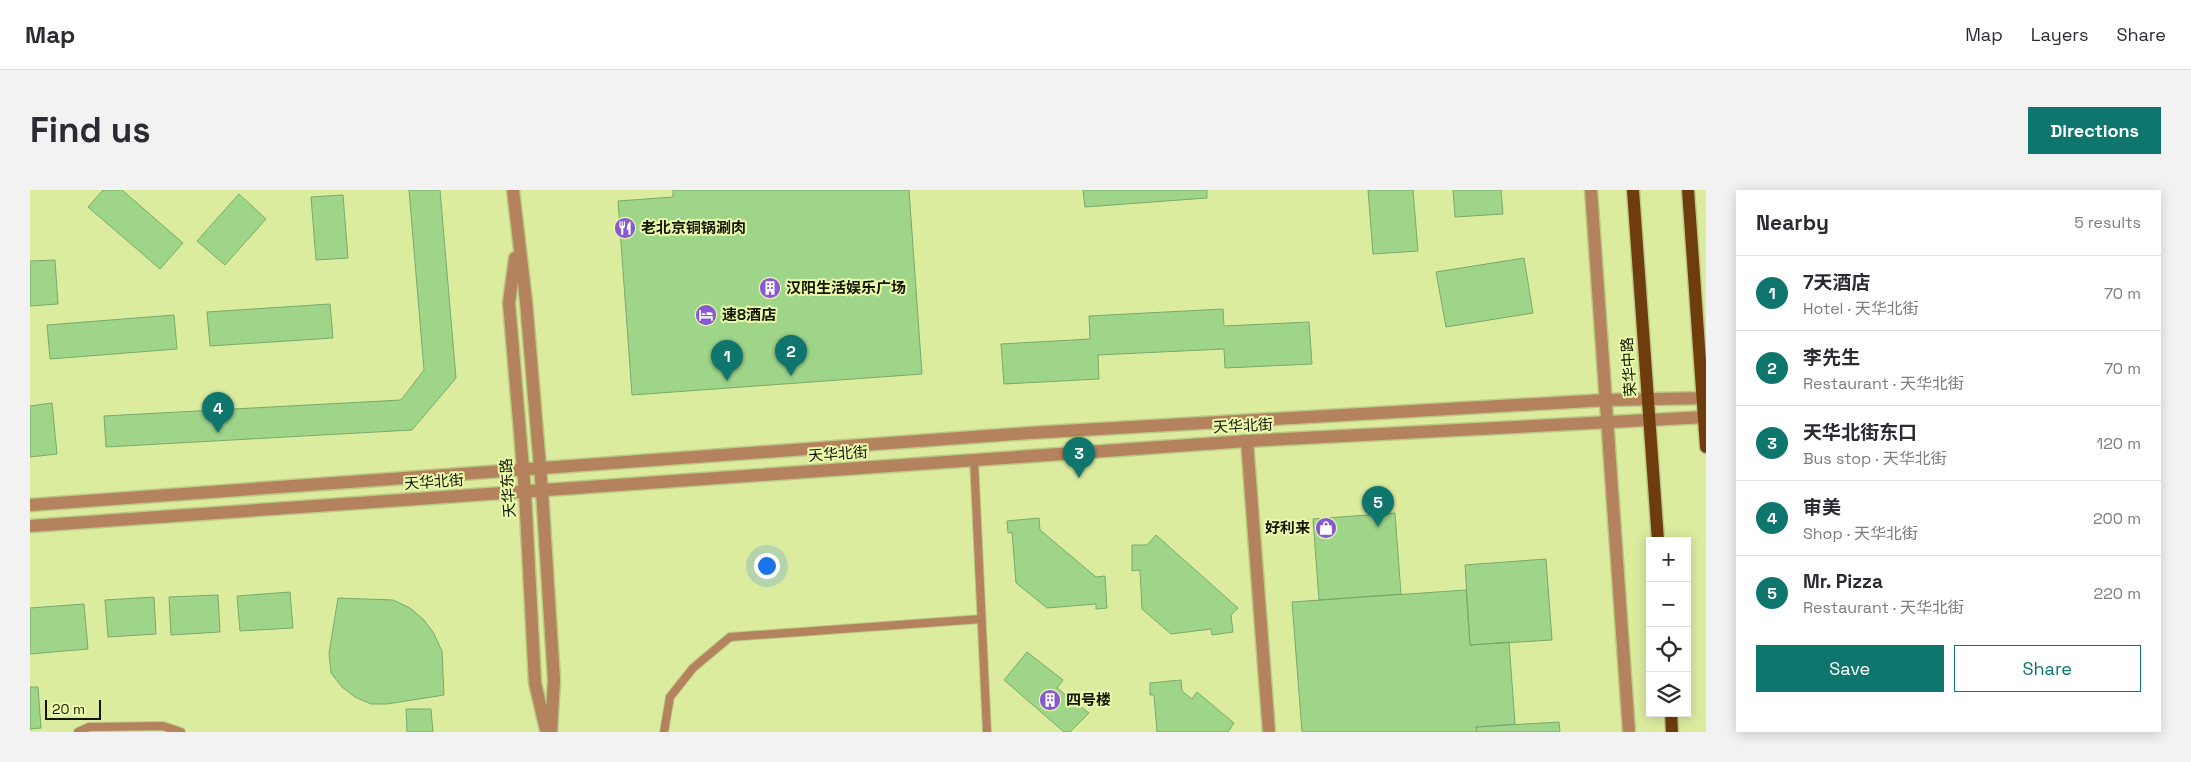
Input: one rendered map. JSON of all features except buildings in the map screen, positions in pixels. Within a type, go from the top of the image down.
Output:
[{"type":"main road","name":"荣华中路","points":[[1633,190],[1658,537]]},
{"type":"main road","points":[[1688,190],[1706,447]]},
{"type":"main road","points":[[1671,717],[1672,732]]},
{"type":"street","name":"天华东路","points":[[513,190],[517,240],[526,301],[542,491],[554,680],[549,732]]},
{"type":"street","points":[[1591,190],[1629,732]]},
{"type":"street","name":"天华东路","points":[[517,240],[509,303],[523,469],[535,683],[549,732]]},
{"type":"street","name":"天华北街","points":[[30,505],[1010,434],[1606,400],[1704,398]]},
{"type":"street","name":"天华北街","points":[[30,526],[1248,441],[1705,417]]},
{"type":"street","points":[[1248,441],[1269,732]]},
{"type":"lane","points":[[974,460],[987,732]]},
{"type":"lane","points":[[664,732],[670,697],[693,668],[730,637],[982,619]]},
{"type":"lane","points":[[78,732],[89,727],[163,726],[181,732]]},
{"type":"place","name":"老北京铜锅涮肉","points":[[625,228]]},
{"type":"place","name":"汉阳生活娱乐广场","points":[[770,288]]},
{"type":"place","name":"速8酒店","points":[[706,315]]},
{"type":"place","name":"李先生","points":[[791,376]]},
{"type":"place","name":"7天酒店","points":[[727,381]]},
{"type":"place","name":"审美","points":[[218,433]]},
{"type":"place","name":"天华北街东口","points":[[1079,478]]},
{"type":"place","name":"Mr. Pizza","points":[[1378,527]]},
{"type":"place","name":"好利来","points":[[1326,528]]},
{"type":"place","name":"四号楼","points":[[1050,700]]}]
